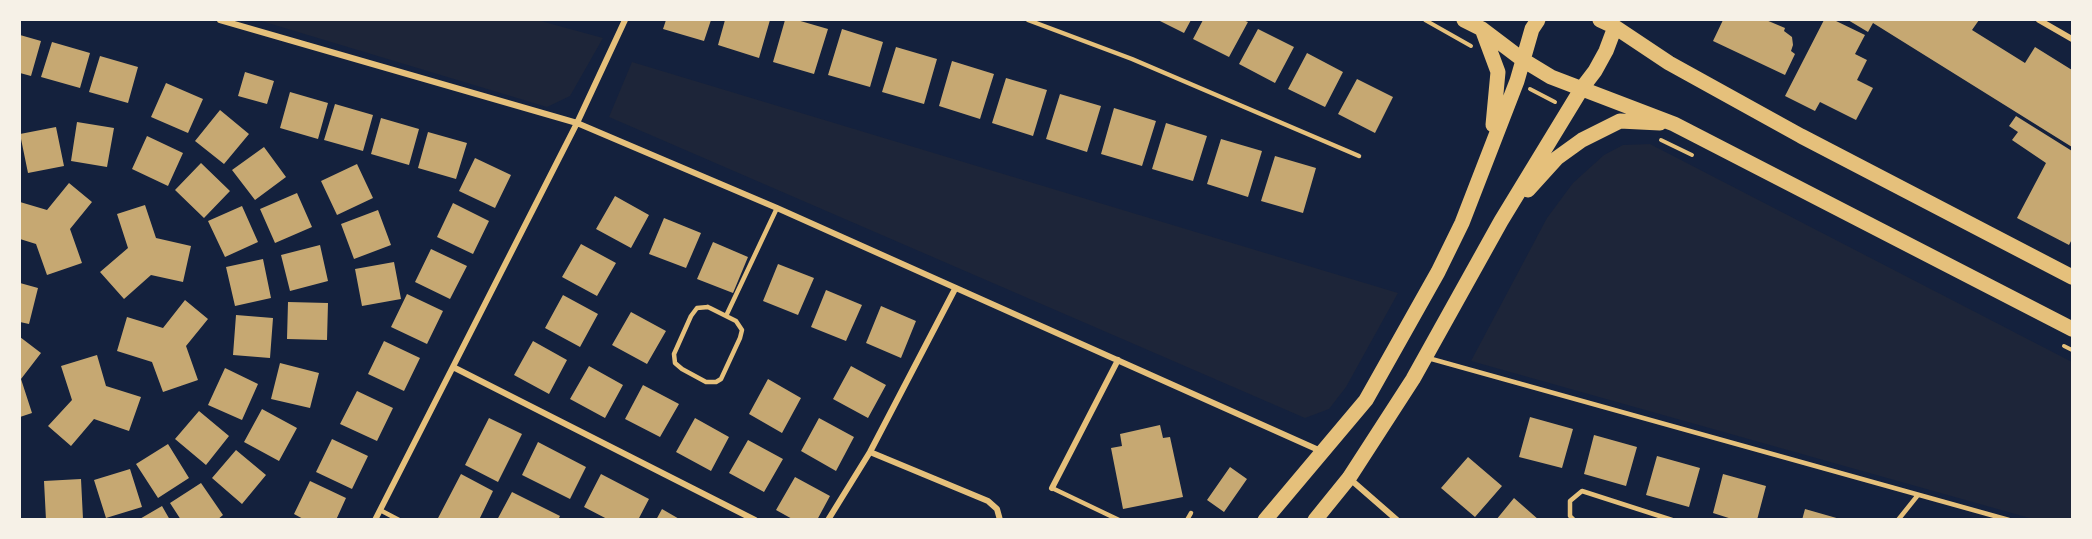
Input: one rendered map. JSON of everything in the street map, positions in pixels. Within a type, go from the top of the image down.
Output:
[{"type":"main road","points":[[1464,20],[1482,29],[1523,60],[1551,77],[1674,124],[2073,329]]},
{"type":"main road","points":[[1265,519],[1366,400],[1438,272],[1462,223],[1517,81],[1532,29],[1538,20]]},
{"type":"main road","points":[[1600,20],[1615,27],[1668,63],[1801,136],[2073,277]]},
{"type":"main road","points":[[1315,519],[1349,478],[1426,358],[1501,221],[1582,88],[1595,71],[1615,27]]},
{"type":"main road","points":[[1482,29],[1498,72],[1488,154]]},
{"type":"main road","points":[[1501,221],[1557,158],[1582,140],[1620,121],[1674,124]]},
{"type":"street","points":[[220,20],[578,123],[777,208],[1324,452]]},
{"type":"street","points":[[375,519],[578,123],[625,20]]},
{"type":"street","points":[[2039,20],[2073,39]]},
{"type":"street","points":[[828,519],[870,452],[955,289]]},
{"type":"street","points":[[1052,488],[1118,360]]},
{"type":"street","points":[[453,367],[755,519]]},
{"type":"street","points":[[870,452],[988,501],[997,509],[1000,519]]},
{"type":"street","points":[[1349,478],[1397,519]]},
{"type":"lane","points":[[1028,20],[1132,59],[1359,156]]},
{"type":"lane","points":[[726,316],[777,208]]},
{"type":"lane","points":[[708,307],[726,316],[736,321],[741,330],[740,338],[721,379],[716,382],[706,382],[675,363],[674,354],[691,316],[698,308],[708,307]]},
{"type":"lane","points":[[1426,358],[2009,519]]},
{"type":"lane","points":[[1052,488],[1119,519]]},
{"type":"lane","points":[[1574,519],[1570,516],[1570,501],[1582,491],[1672,519]]},
{"type":"lane","points":[[1898,519],[1918,495]]},
{"type":"lane","points":[[380,510],[399,519]]},
{"type":"lane","points":[[1187,519],[1191,513]]},
{"type":"path","points":[[1425,20],[1470,45],[1477,52]]},
{"type":"path","points":[[1517,81],[1546,99],[1570,108]]},
{"type":"path","points":[[1652,136],[1693,155]]},
{"type":"path","points":[[2062,345],[2073,350]]},
{"type":"shaded area","points":[[258,20],[537,20],[603,38],[570,96],[547,107]]},
{"type":"shaded area","points":[[632,62],[1398,293],[1346,387],[1329,409],[1305,418],[609,117]]},
{"type":"shaded area","points":[[1650,144],[2072,362],[2072,519],[2033,519],[1471,361],[1547,218],[1573,183],[1604,155],[1623,145]]},
{"type":"building","points":[[666,20],[711,20],[704,41],[663,29]]},
{"type":"building","points":[[725,20],[770,20],[759,58],[718,45]]},
{"type":"building","points":[[785,20],[797,20],[828,29],[814,74],[773,62]]},
{"type":"building","points":[[1158,20],[1191,20],[1184,33]]},
{"type":"building","points":[[1203,20],[1248,22],[1229,57],[1193,39]]},
{"type":"building","points":[[1723,20],[1766,20],[1785,28],[1784,31],[1792,37],[1791,51],[1795,54],[1785,75],[1713,41]]},
{"type":"building","points":[[1824,20],[1834,20],[1865,35],[1855,54],[1867,60],[1857,80],[1873,88],[1856,120],[1820,102],[1815,111],[1785,96]]},
{"type":"building","points":[[1848,20],[1979,20],[1972,30],[2025,63],[2035,47],[2072,70],[2072,147],[1873,23],[1868,32]]},
{"type":"building","points":[[842,29],[883,42],[870,87],[828,75]]},
{"type":"building","points":[[1258,29],[1294,47],[1275,83],[1239,64]]},
{"type":"building","points":[[20,35],[41,41],[31,76],[20,73]]},
{"type":"building","points":[[52,42],[90,53],[80,88],[41,77]]},
{"type":"building","points":[[896,47],[937,59],[924,104],[882,92]]},
{"type":"building","points":[[1307,53],[1343,72],[1325,107],[1288,89]]},
{"type":"building","points":[[100,56],[138,67],[128,103],[89,92]]},
{"type":"building","points":[[952,61],[994,74],[980,119],[939,106]]},
{"type":"building","points":[[245,72],[274,81],[267,104],[238,96]]},
{"type":"building","points":[[1006,78],[1047,90],[1033,136],[992,123]]},
{"type":"building","points":[[1357,79],[1393,97],[1375,133],[1338,114]]},
{"type":"building","points":[[166,83],[203,99],[188,133],[151,117]]},
{"type":"building","points":[[290,92],[328,103],[318,139],[280,128]]},
{"type":"building","points":[[1060,94],[1101,106],[1087,152],[1046,139]]},
{"type":"building","points":[[335,104],[373,115],[363,151],[324,140]]},
{"type":"building","points":[[1114,108],[1156,121],[1142,166],[1101,154]]},
{"type":"building","points":[[220,110],[249,134],[224,164],[195,141]]},
{"type":"building","points":[[2016,116],[2072,151],[2072,239],[2069,245],[2017,218],[2046,163],[2012,140],[2018,132],[2009,126]]},
{"type":"building","points":[[381,118],[419,129],[409,165],[371,154]]},
{"type":"building","points":[[77,122],[114,128],[107,167],[71,161]]},
{"type":"building","points":[[1166,123],[1207,136],[1193,181],[1152,169]]},
{"type":"building","points":[[56,127],[64,166],[28,173],[20,134]]},
{"type":"building","points":[[428,132],[467,143],[456,179],[418,168]]},
{"type":"building","points":[[147,136],[183,153],[168,186],[132,169]]},
{"type":"building","points":[[1221,139],[1262,151],[1248,197],[1207,184]]},
{"type":"building","points":[[264,147],[286,177],[255,200],[232,170]]},
{"type":"building","points":[[1275,156],[1316,168],[1303,213],[1261,201]]},
{"type":"building","points":[[475,158],[511,175],[495,208],[459,191]]},
{"type":"building","points":[[201,163],[230,191],[204,218],[175,190]]},
{"type":"building","points":[[357,164],[373,198],[337,215],[321,181]]},
{"type":"building","points":[[69,183],[92,202],[70,229],[82,263],[47,275],[36,244],[20,239],[20,202],[47,210]]},
{"type":"building","points":[[297,193],[312,227],[275,243],[260,209]]},
{"type":"building","points":[[615,196],[649,215],[631,248],[596,229]]},
{"type":"building","points":[[453,203],[489,221],[473,254],[437,237]]},
{"type":"building","points":[[145,205],[156,238],[191,246],[183,282],[151,275],[124,299],[100,272],[128,248],[117,214]]},
{"type":"building","points":[[242,206],[258,242],[225,257],[208,221]]},
{"type":"building","points":[[378,210],[391,245],[354,259],[341,224]]},
{"type":"building","points":[[664,218],[701,233],[686,268],[649,254]]},
{"type":"building","points":[[713,242],[748,257],[733,293],[697,279]]},
{"type":"building","points":[[581,244],[616,263],[597,296],[562,277]]},
{"type":"building","points":[[320,245],[328,281],[290,291],[281,255]]},
{"type":"building","points":[[431,249],[467,266],[450,299],[415,282]]},
{"type":"building","points":[[263,259],[271,298],[235,306],[226,267]]},
{"type":"building","points":[[394,262],[401,299],[362,306],[355,269]]},
{"type":"building","points":[[778,264],[814,278],[798,315],[763,301]]},
{"type":"building","points":[[20,283],[38,288],[29,324],[20,322]]},
{"type":"building","points":[[826,290],[862,305],[846,341],[811,327]]},
{"type":"building","points":[[407,294],[443,311],[427,344],[391,327]]},
{"type":"building","points":[[563,295],[598,314],[580,347],[545,328]]},
{"type":"building","points":[[185,300],[208,319],[186,346],[198,380],[163,392],[152,362],[117,351],[127,317],[163,328]]},
{"type":"building","points":[[288,302],[328,303],[327,340],[287,339]]},
{"type":"building","points":[[881,306],[916,321],[901,358],[866,343]]},
{"type":"building","points":[[631,312],[666,331],[647,364],[612,345]]},
{"type":"building","points":[[236,315],[273,318],[270,358],[233,355]]},
{"type":"building","points":[[20,337],[41,353],[21,379],[32,413],[20,417]]},
{"type":"building","points":[[384,341],[420,358],[404,391],[368,374]]},
{"type":"building","points":[[533,341],[567,360],[549,394],[514,375]]},
{"type":"building","points":[[97,355],[106,386],[141,397],[129,431],[94,419],[71,446],[48,426],[72,400],[61,366]]},
{"type":"building","points":[[280,363],[319,373],[310,408],[271,399]]},
{"type":"building","points":[[589,366],[623,385],[605,418],[570,399]]},
{"type":"building","points":[[851,366],[886,385],[868,418],[833,399]]},
{"type":"building","points":[[225,368],[258,384],[242,420],[208,405]]},
{"type":"building","points":[[768,379],[801,398],[782,433],[749,414]]},
{"type":"building","points":[[643,385],[679,404],[660,437],[625,419]]},
{"type":"building","points":[[357,391],[393,408],[377,441],[340,424]]},
{"type":"building","points":[[262,409],[297,428],[279,461],[244,442]]},
{"type":"building","points":[[199,411],[229,436],[206,465],[175,439]]},
{"type":"building","points":[[1530,417],[1573,429],[1562,468],[1519,457]]},
{"type":"building","points":[[489,418],[522,434],[498,482],[465,465]]},
{"type":"building","points":[[695,418],[729,437],[711,471],[676,452]]},
{"type":"building","points":[[819,418],[854,437],[836,471],[801,451]]},
{"type":"building","points":[[1160,425],[1163,438],[1170,437],[1183,497],[1123,509],[1111,448],[1122,446],[1120,434]]},
{"type":"building","points":[[1594,435],[1637,447],[1626,486],[1584,474]]},
{"type":"building","points":[[332,439],[368,456],[352,489],[316,472]]},
{"type":"building","points":[[748,440],[783,459],[764,492],[729,473]]},
{"type":"building","points":[[538,442],[586,467],[570,499],[522,475]]},
{"type":"building","points":[[168,444],[189,478],[158,498],[136,464]]},
{"type":"building","points":[[236,450],[266,475],[242,504],[212,478]]},
{"type":"building","points":[[1657,456],[1700,468],[1689,507],[1646,495]]},
{"type":"building","points":[[1468,457],[1502,486],[1475,517],[1441,488]]},
{"type":"building","points":[[1230,467],[1247,479],[1224,512],[1207,500]]},
{"type":"building","points":[[130,469],[142,507],[106,518],[94,480]]},
{"type":"building","points":[[461,474],[493,491],[479,520],[437,520]]},
{"type":"building","points":[[601,474],[649,499],[638,520],[609,520],[584,507]]},
{"type":"building","points":[[1723,474],[1766,486],[1757,520],[1735,520],[1713,513]]},
{"type":"building","points":[[795,477],[830,496],[817,520],[794,520],[776,510]]},
{"type":"building","points":[[81,479],[83,519],[46,520],[44,481]]},
{"type":"building","points":[[310,481],[346,498],[336,520],[305,520],[294,514]]},
{"type":"building","points":[[201,483],[223,515],[217,520],[181,520],[170,503]]},
{"type":"building","points":[[512,492],[560,516],[558,520],[497,520]]},
{"type":"building","points":[[1514,498],[1539,520],[1496,520]]},
{"type":"building","points":[[162,506],[170,520],[138,520]]},
{"type":"building","points":[[662,509],[681,520],[656,520]]},
{"type":"building","points":[[1805,509],[1840,519],[1840,520],[1802,520]]}]
